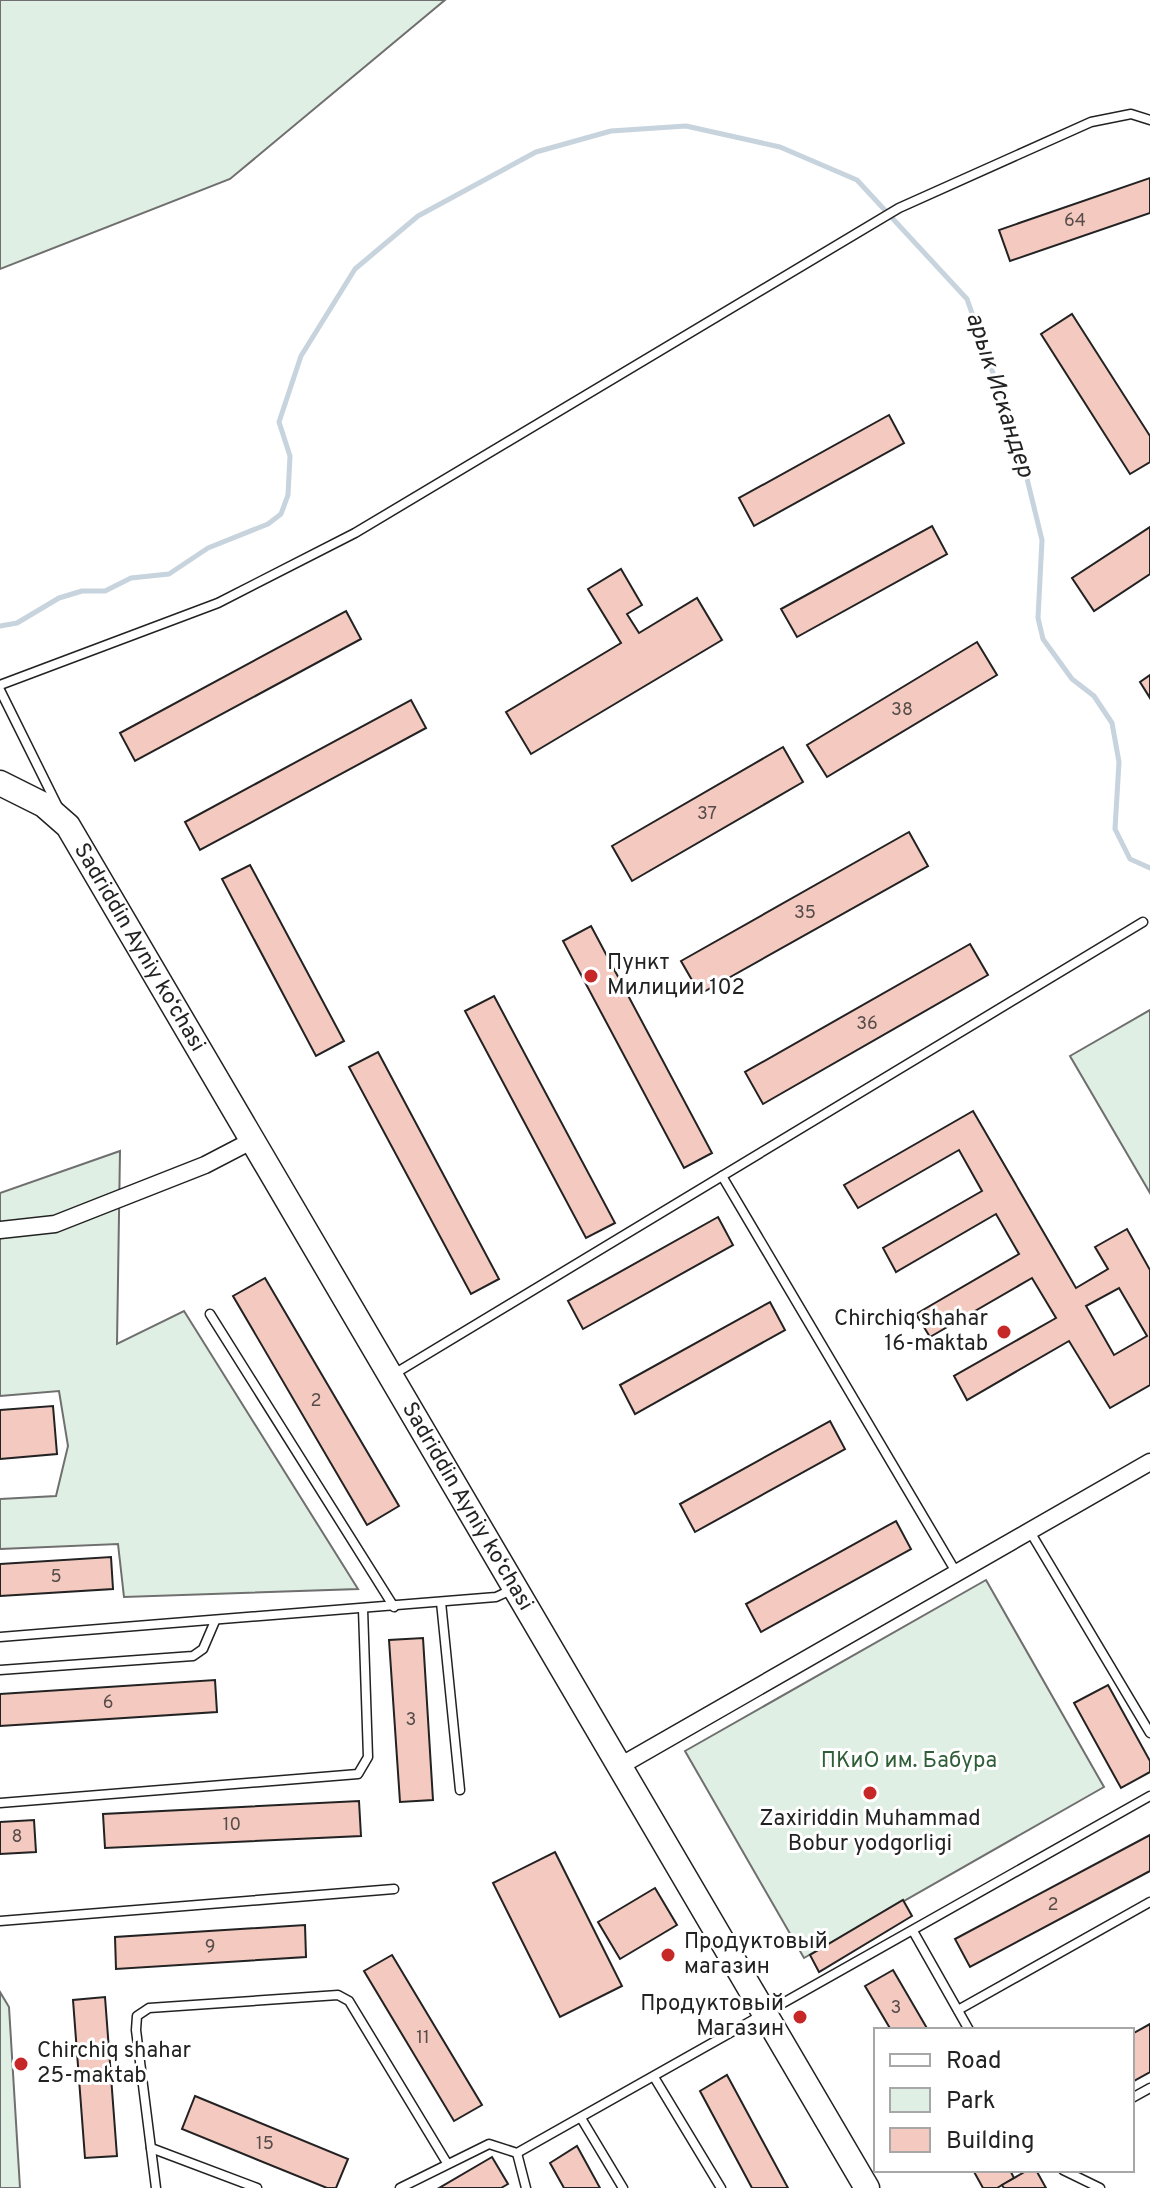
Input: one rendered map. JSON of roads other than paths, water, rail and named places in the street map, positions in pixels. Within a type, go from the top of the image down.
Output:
[{"type":"street","points":[[0,783],[44,805],[68,826]]},
{"type":"street","name":"Sadriddin Ayniy ko‘chasi","points":[[68,826],[867,2188]]},
{"type":"street","points":[[0,1230],[55,1224],[205,1165],[253,1140]]},
{"type":"street","points":[[620,1766],[1150,1462]]},
{"type":"lane","points":[[68,826],[0,687],[218,603],[355,533],[899,208],[1091,122],[1131,114],[1150,120]]},
{"type":"lane","points":[[392,1375],[1143,922]]},
{"type":"lane","points":[[722,1176],[956,1572]]},
{"type":"lane","points":[[210,1314],[394,1607]]},
{"type":"lane","points":[[1028,1530],[1150,1733]]},
{"type":"lane","points":[[0,1637],[394,1607],[496,1597],[516,1587]]},
{"type":"lane","points":[[441,1602],[460,1790]]},
{"type":"lane","points":[[0,1803],[358,1774],[366,1767],[368,1757],[363,1609]]},
{"type":"lane","points":[[0,1670],[193,1656],[203,1649],[215,1621]]},
{"type":"lane","points":[[400,2188],[489,2144],[517,2153],[1150,1796]]},
{"type":"lane","points":[[0,1921],[394,1889]]},
{"type":"lane","points":[[958,2010],[1150,1902]]},
{"type":"lane","points":[[913,1931],[968,2028]]},
{"type":"lane","points":[[156,2188],[137,2016],[149,2008],[326,1994],[349,2001],[447,2163]]},
{"type":"lane","points":[[654,2077],[721,2188]]},
{"type":"lane","points":[[581,2118],[623,2188]]},
{"type":"lane","points":[[151,2148],[257,2188]]},
{"type":"lane","points":[[517,2153],[526,2188]]},
{"type":"lane","points":[[1067,2172],[1100,2188]]},
{"type":"waterway","name":"арык Искандер","points":[[0,626],[17,623],[59,598],[82,591],[105,591],[131,578],[169,574],[208,548],[268,524],[281,514],[288,495],[290,456],[279,422],[301,356],[355,269],[418,216],[536,152],[611,131],[686,126],[780,147],[857,180],[967,299],[1020,450],[1042,540],[1038,618],[1043,639],[1072,679],[1094,696],[1112,723],[1119,762],[1115,829],[1130,859],[1150,868]]},
{"type":"place","name":"Пункт Милиции 102","points":[[591,976]]},
{"type":"place","name":"Chirchiq shahar 16-maktab","points":[[1004,1332]]},
{"type":"place","name":"Zaxiriddin Muhammad Bobur yodgorligi","points":[[870,1793]]},
{"type":"place","name":"Продуктовый магазин","points":[[668,1955]]},
{"type":"place","name":"Продуктовый Магазин","points":[[800,2017]]},
{"type":"place","name":"Chirchiq shahar 25-maktab","points":[[21,2064]]},
{"type":"park label","name":"ПКиО им. Бабура","points":[[909,1761]]}]
